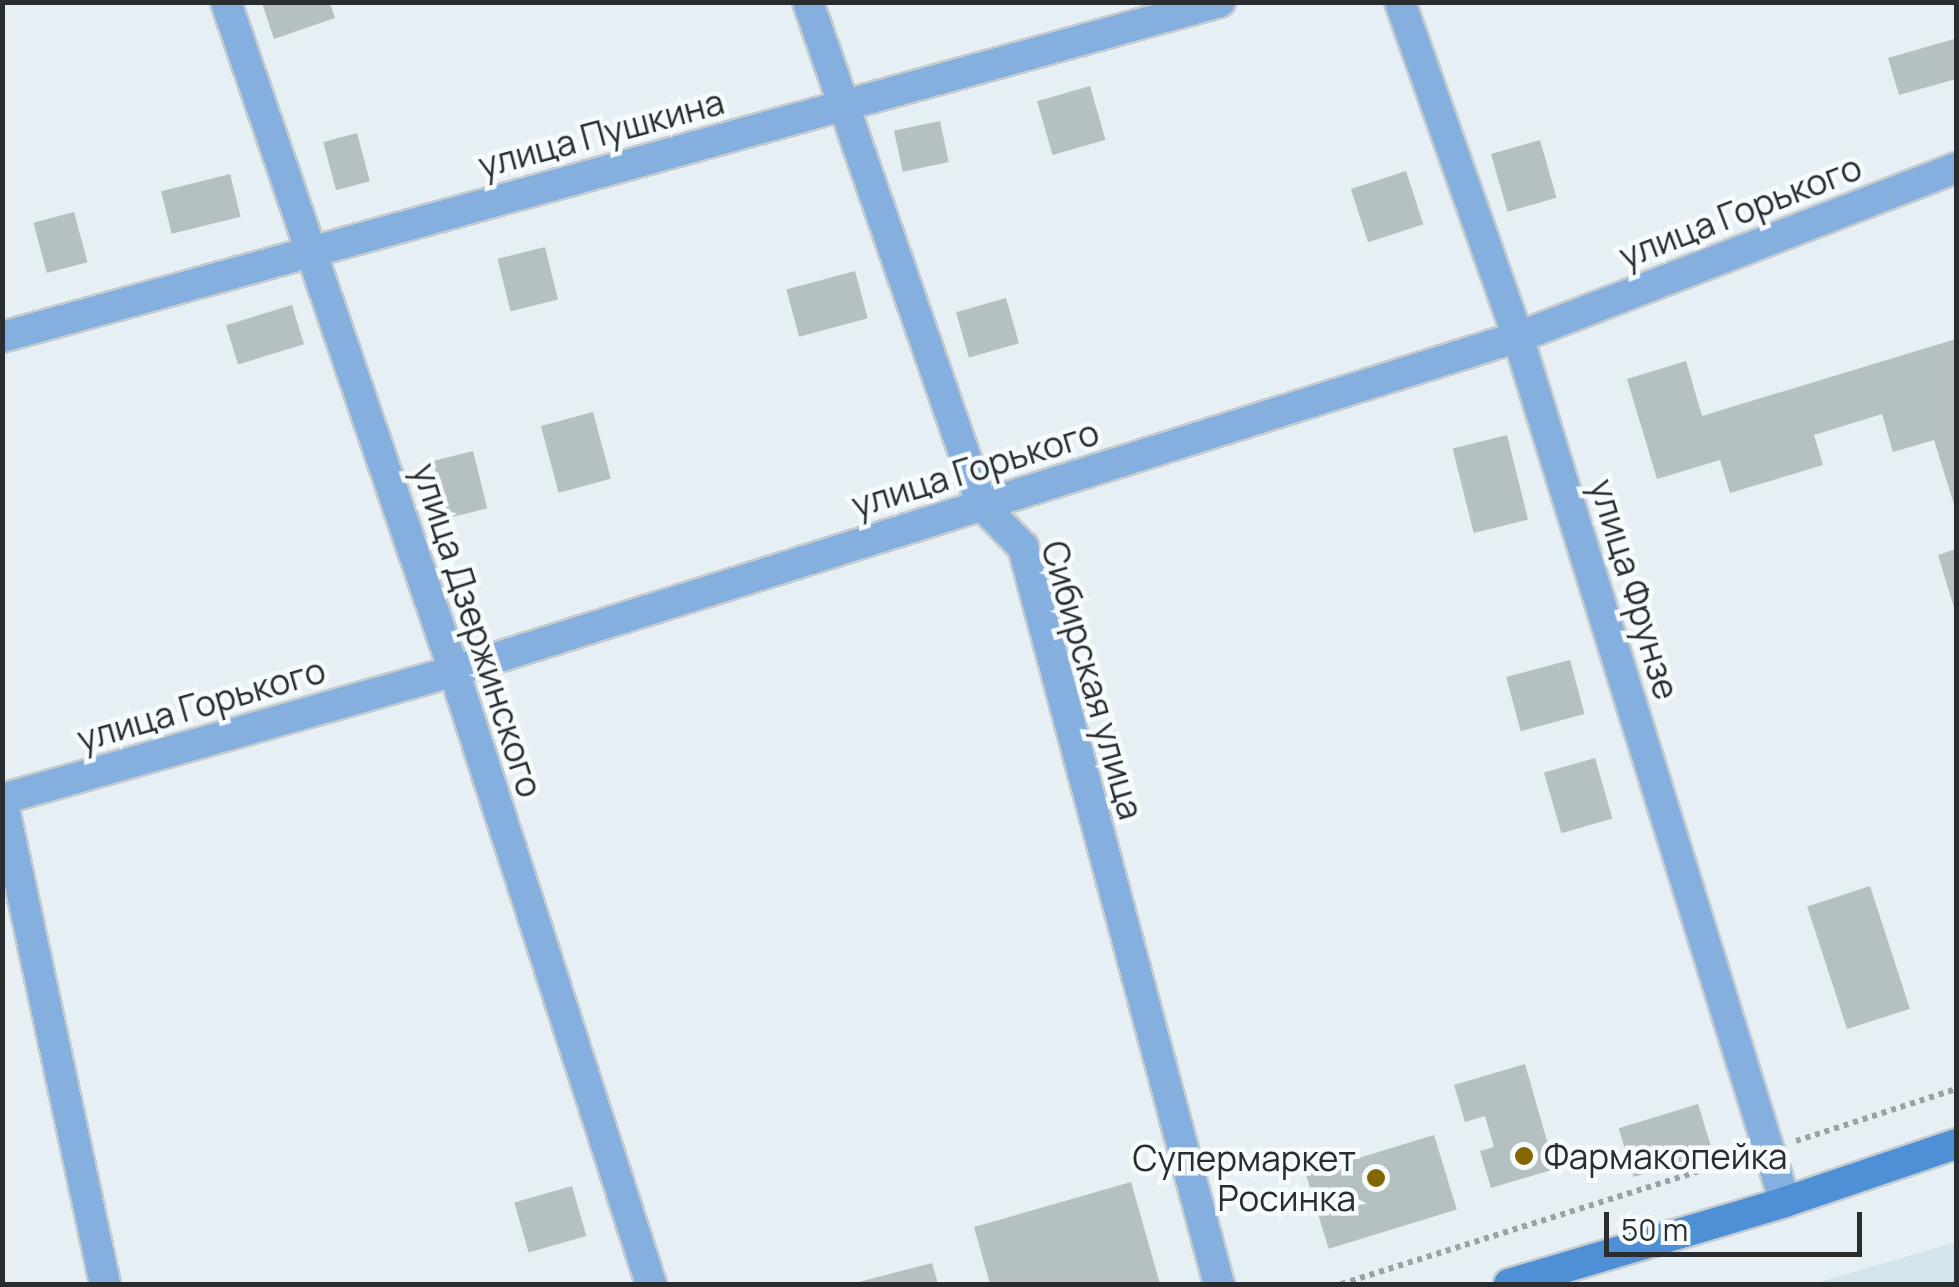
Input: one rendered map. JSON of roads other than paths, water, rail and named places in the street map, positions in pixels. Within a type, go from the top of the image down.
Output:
[{"type":"street","name":"улица Дзержинского","points":[[226,2],[454,671],[651,1284]]},
{"type":"street","name":"Сибирская улица","points":[[808,2],[982,506],[1022,547],[1220,1284]]},
{"type":"street","name":"улица Пушкина","points":[[2,337],[1220,2]]},
{"type":"street","name":"улица Фрунзе","points":[[1400,2],[1518,337],[1785,1202]]},
{"type":"street","name":"улица Горького","points":[[2,799],[454,671],[1518,337],[1956,168]]},
{"type":"street","points":[[2,799],[104,1284]]},
{"type":"street","points":[[1509,1284],[1785,1202],[1956,1144]]},
{"type":"place","name":"Фармакопейка","points":[[1524,1156]]},
{"type":"place","name":"Супермаркет Росинка","points":[[1376,1178]]}]
